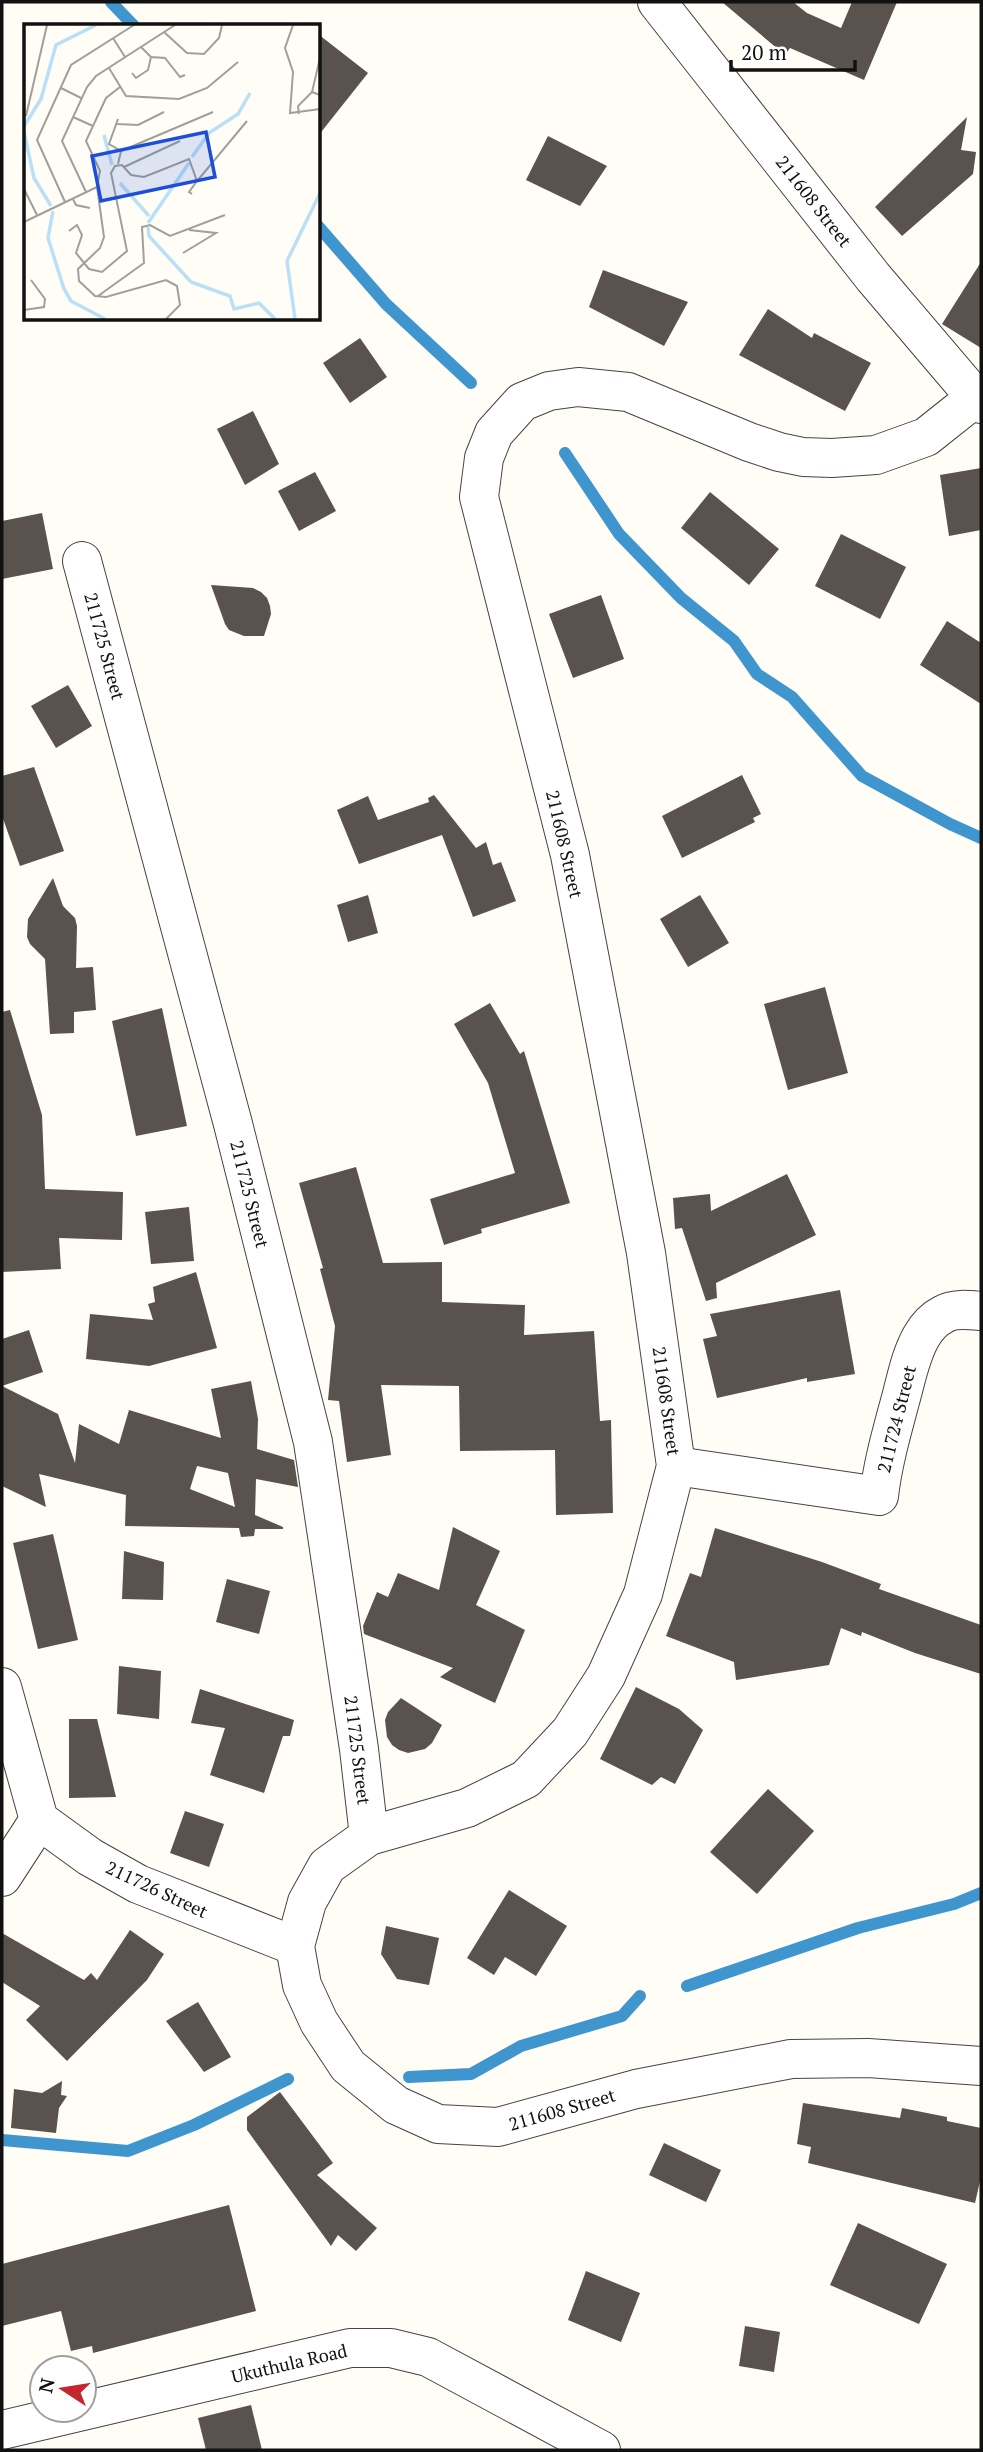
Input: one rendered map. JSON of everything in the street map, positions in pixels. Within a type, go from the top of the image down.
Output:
[{"type":"street","name":"211608 Street","points":[[657,2],[865,266],[978,401],[926,437],[876,455],[832,458],[803,457],[748,442],[628,392],[578,387],[549,391],[522,402],[494,433],[484,458],[479,497],[570,855],[646,1254],[677,1466],[643,1594],[606,1676],[570,1732],[526,1779],[467,1808],[369,1836],[327,1866],[307,1902],[295,1946],[302,1985],[318,2022],[348,2066],[396,2105],[438,2124],[498,2127],[636,2089],[791,2059],[868,2058],[981,2066]]},
{"type":"street","name":"211725 Street","points":[[82,561],[233,1124],[313,1442],[359,1749],[369,1836]]},
{"type":"street","name":"211724 Street","points":[[677,1466],[879,1496],[888,1447],[912,1357],[921,1337],[930,1324],[945,1313],[981,1311]]},
{"type":"street","points":[[2,1687],[39,1820],[2,1877]]},
{"type":"street","name":"211726 Street","points":[[39,1820],[90,1857],[138,1884],[295,1946]]},
{"type":"street","name":"Ukuthula Road","points":[[2,2430],[351,2348],[391,2348],[428,2357],[601,2450]]},
{"type":"building","points":[[722,2],[793,2],[807,13],[841,28],[852,2],[897,2],[864,80],[790,48],[785,55]]},
{"type":"building","points":[[320,36],[368,73],[320,133]]},
{"type":"building","points":[[967,117],[961,150],[976,152],[973,174],[902,236],[875,207]]},
{"type":"building","points":[[548,136],[607,166],[580,206],[526,180]]},
{"type":"building","points":[[981,262],[981,348],[942,324]]},
{"type":"building","points":[[603,270],[688,302],[664,346],[589,307]]},
{"type":"building","points":[[768,309],[812,338],[814,333],[871,363],[845,411],[739,355]]},
{"type":"building","points":[[360,338],[387,377],[350,403],[323,363]]},
{"type":"building","points":[[253,411],[279,464],[245,485],[217,429]]},
{"type":"building","points":[[981,468],[981,530],[949,536],[940,475]]},
{"type":"building","points":[[315,472],[336,511],[299,531],[278,491]]},
{"type":"building","points":[[710,492],[779,549],[749,585],[681,528]]},
{"type":"building","points":[[42,513],[53,569],[2,579],[2,521]]},
{"type":"building","points":[[841,534],[906,567],[880,619],[815,586]]},
{"type":"building","points":[[211,585],[253,588],[261,592],[267,598],[271,614],[264,636],[244,636],[229,630]]},
{"type":"building","points":[[601,595],[624,659],[573,678],[549,614]]},
{"type":"building","points":[[947,621],[981,643],[981,704],[920,665]]},
{"type":"building","points":[[68,685],[92,726],[56,748],[31,706]]},
{"type":"building","points":[[34,767],[64,851],[20,866],[2,816],[2,776]]},
{"type":"building","points":[[742,775],[761,814],[753,818],[755,822],[682,858],[662,816]]},
{"type":"building","points":[[434,795],[476,848],[486,842],[493,865],[501,862],[516,901],[473,917],[442,835],[359,864],[337,810],[368,796],[378,820],[429,802],[428,798]]},
{"type":"building","points":[[53,878],[63,906],[75,918],[76,968],[93,967],[96,1010],[74,1012],[74,1033],[50,1034],[45,959],[30,944],[27,937],[28,919]]},
{"type":"building","points":[[368,895],[378,933],[348,942],[337,905]]},
{"type":"building","points":[[700,895],[729,943],[688,967],[660,919]]},
{"type":"building","points":[[825,987],[848,1073],[788,1090],[764,1004]]},
{"type":"building","points":[[490,1003],[520,1054],[524,1051],[570,1203],[481,1229],[482,1233],[444,1245],[430,1199],[515,1173],[488,1083],[454,1024]]},
{"type":"building","points":[[162,1008],[187,1126],[136,1136],[112,1021]]},
{"type":"building","points":[[10,1010],[42,1115],[45,1189],[123,1192],[122,1240],[59,1238],[61,1269],[2,1272],[2,1012]]},
{"type":"building","points":[[356,1167],[383,1263],[442,1262],[442,1302],[525,1305],[524,1335],[594,1331],[600,1421],[611,1420],[613,1513],[556,1515],[555,1450],[460,1451],[459,1386],[381,1385],[391,1455],[347,1462],[339,1401],[328,1400],[335,1326],[320,1269],[323,1268],[299,1183]]},
{"type":"building","points":[[787,1174],[816,1235],[716,1283],[717,1298],[706,1301],[682,1228],[675,1229],[673,1198],[710,1194],[711,1211]]},
{"type":"building","points":[[189,1207],[194,1261],[151,1264],[145,1212]]},
{"type":"building","points":[[196,1272],[217,1348],[149,1366],[86,1359],[90,1314],[153,1320],[148,1304],[155,1302],[153,1287]]},
{"type":"building","points":[[840,1290],[855,1374],[807,1382],[807,1378],[717,1398],[703,1339],[717,1336],[710,1314]]},
{"type":"building","points":[[29,1330],[43,1372],[2,1386],[2,1339]]},
{"type":"building","points":[[251,1381],[258,1419],[257,1449],[294,1460],[298,1487],[256,1479],[255,1515],[283,1529],[255,1529],[254,1536],[241,1537],[239,1528],[125,1526],[126,1495],[39,1474],[46,1507],[2,1486],[2,1386],[58,1414],[75,1463],[79,1424],[119,1444],[129,1410],[221,1438],[211,1389]],"holes":[[[197,1466],[228,1473],[235,1507],[190,1489]]]},
{"type":"building","points":[[453,1527],[500,1551],[476,1605],[525,1630],[495,1703],[440,1677],[453,1668],[364,1634],[363,1626],[377,1592],[388,1597],[398,1573],[439,1590]]},
{"type":"building","points":[[715,1528],[822,1562],[881,1584],[879,1589],[981,1625],[981,1674],[915,1653],[862,1632],[861,1636],[841,1628],[829,1665],[736,1680],[734,1662],[666,1636],[690,1573],[701,1577]]},
{"type":"building","points":[[53,1534],[78,1640],[38,1649],[13,1543]]},
{"type":"building","points":[[124,1551],[164,1562],[163,1600],[122,1599]]},
{"type":"building","points":[[227,1579],[270,1591],[259,1634],[216,1622]]},
{"type":"building","points":[[119,1666],[161,1671],[159,1719],[117,1714]]},
{"type":"building","points":[[636,1687],[679,1709],[703,1730],[675,1784],[661,1777],[652,1785],[600,1759]]},
{"type":"building","points":[[200,1689],[294,1720],[290,1736],[283,1736],[264,1793],[210,1775],[225,1728],[191,1723]]},
{"type":"building","points":[[401,1698],[442,1725],[432,1743],[425,1749],[408,1753],[392,1745],[387,1737],[385,1720],[388,1712]]},
{"type":"building","points":[[69,1719],[97,1719],[116,1797],[69,1798]]},
{"type":"building","points":[[768,1789],[814,1831],[757,1894],[710,1852]]},
{"type":"building","points":[[185,1811],[224,1824],[209,1867],[170,1853]]},
{"type":"building","points":[[509,1890],[567,1926],[536,1976],[505,1957],[494,1975],[467,1958]]},
{"type":"building","points":[[386,1926],[439,1938],[429,1985],[397,1979],[381,1954]]},
{"type":"building","points":[[130,1930],[164,1954],[147,1980],[67,2061],[26,2020],[40,2006],[2,1982],[2,1933],[84,1980],[91,1973],[97,1980]]},
{"type":"building","points":[[198,2002],[231,2057],[204,2072],[166,2021]]},
{"type":"building","points":[[62,2081],[61,2095],[67,2096],[59,2108],[56,2133],[11,2128],[14,2089],[42,2093]]},
{"type":"building","points":[[280,2092],[333,2163],[317,2175],[377,2228],[356,2251],[338,2235],[331,2246],[247,2130],[247,2117]]},
{"type":"building","points":[[803,2103],[900,2118],[902,2108],[947,2117],[947,2121],[981,2128],[981,2177],[975,2203],[808,2163],[811,2147],[797,2144]]},
{"type":"building","points":[[664,2143],[721,2170],[706,2202],[649,2175]]},
{"type":"building","points":[[229,2205],[256,2311],[93,2353],[92,2346],[71,2351],[61,2311],[2,2326],[2,2264]]},
{"type":"building","points":[[858,2223],[947,2264],[919,2324],[830,2285]]},
{"type":"building","points":[[586,2271],[640,2293],[621,2342],[568,2320]]},
{"type":"building","points":[[745,2326],[780,2332],[774,2372],[739,2366]]},
{"type":"building","points":[[251,2405],[262,2450],[206,2450],[198,2418]]},
{"type":"waterway","points":[[111,2],[132,24]]},
{"type":"waterway","points":[[320,228],[386,304],[471,383]]},
{"type":"waterway","points":[[565,453],[619,534],[681,598],[734,641],[757,674],[792,697],[862,776],[981,838]]},
{"type":"waterway","points":[[687,1986],[858,1928],[954,1904],[981,1893]]},
{"type":"waterway","points":[[409,2077],[471,2074],[521,2046],[622,2016],[640,1996]]},
{"type":"waterway","points":[[2,2140],[128,2151],[194,2125],[288,2079]]}]
